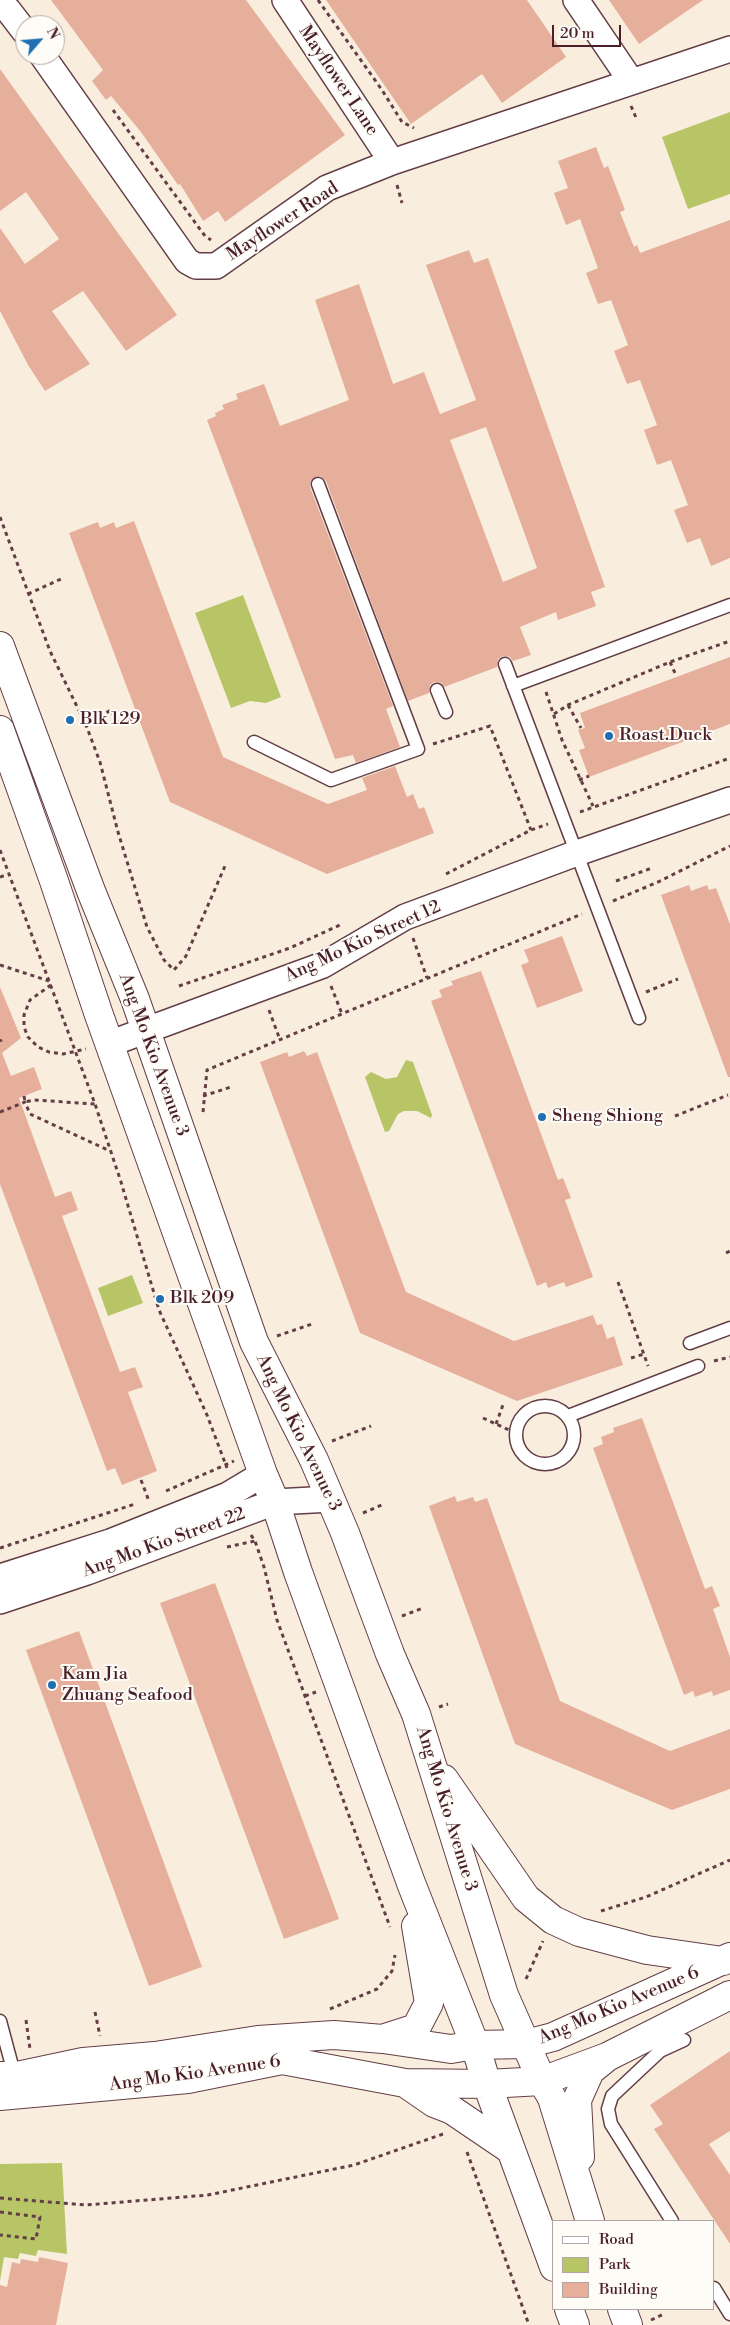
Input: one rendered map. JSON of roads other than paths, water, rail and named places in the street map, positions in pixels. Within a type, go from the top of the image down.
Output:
[{"type":"main road","name":"Ang Mo Kio Avenue 3","points":[[0,646],[91,891],[135,999],[254,1342],[314,1460],[331,1499],[390,1654],[416,1714],[504,1995],[542,2081],[552,2098],[586,2210]]},
{"type":"main road","name":"Ang Mo Kio Avenue 3","points":[[0,730],[109,1044],[263,1474],[275,1502],[298,1572],[411,1883],[475,2045],[486,2084],[552,2262]]},
{"type":"main road","points":[[174,1224],[209,1212]]},
{"type":"main road","points":[[428,1756],[526,1898],[553,1920],[579,1932],[647,1950],[727,1959]]},
{"type":"main road","points":[[383,2039],[416,2028],[429,2003],[411,1883]]},
{"type":"main road","name":"Ang Mo Kio Avenue 6","points":[[6,2083],[83,2062],[155,2056],[258,2040],[334,2035],[383,2039],[451,2049],[475,2045],[526,2044],[554,2037],[727,1959]]},
{"type":"main road","name":"Ang Mo Kio Avenue 6","points":[[6,2083],[188,2079],[282,2060],[405,2082],[486,2084],[542,2081],[607,2057],[730,1995]]},
{"type":"main road","points":[[586,2210],[578,2100],[590,2072],[607,2057]]},
{"type":"main road","points":[[405,2082],[434,2103],[452,2110],[511,2150]]},
{"type":"main road","points":[[569,2310],[575,2325]]},
{"type":"main road","points":[[623,2310],[641,2322]]},
{"type":"street","name":"Mayflower Lane","points":[[284,0],[392,162]]},
{"type":"street","points":[[576,0],[631,81]]},
{"type":"street","name":"Mayflower Road","points":[[49,65],[187,261],[196,266],[216,266],[327,188],[392,162],[730,48]]},
{"type":"street","name":"Ang Mo Kio Street 12","points":[[109,1044],[323,965],[405,918],[577,853],[730,800]]},
{"type":"street","name":"Ang Mo Kio Street 22","points":[[0,1577],[110,1542],[228,1495],[263,1474]]},
{"type":"street","name":"Ang Mo Kio Street 22","points":[[0,1601],[275,1502],[331,1499]]},
{"type":"lane","points":[[254,742],[331,780],[418,749],[318,484]]},
{"type":"lane","points":[[514,686],[730,604]]},
{"type":"lane","points":[[505,664],[639,1018]]},
{"type":"lane","points":[[437,690],[446,712]]},
{"type":"lane","points":[[690,1343],[730,1328]]},
{"type":"lane","points":[[568,1416],[698,1366]]},
{"type":"lane","points":[[541,1405],[556,1408],[568,1416],[574,1431],[572,1446],[563,1458],[548,1464],[533,1462],[521,1453],[516,1438],[518,1423],[527,1411],[541,1405]]},
{"type":"lane","points":[[0,2021],[11,2062],[6,2083]]},
{"type":"lane","points":[[671,2220],[611,2124],[608,2109],[612,2096],[660,2052],[684,2040]]},
{"type":"lane","points":[[715,2290],[730,2314]]},
{"type":"place","name":"Blk 129","points":[[70,720]]},
{"type":"place","name":"Roast.Duck","points":[[609,736]]},
{"type":"place","name":"Sheng Shiong","points":[[542,1117]]},
{"type":"place","name":"Blk 209","points":[[160,1299]]},
{"type":"place","name":"Kam Jia Zhuang Seafood","points":[[52,1685]]}]
